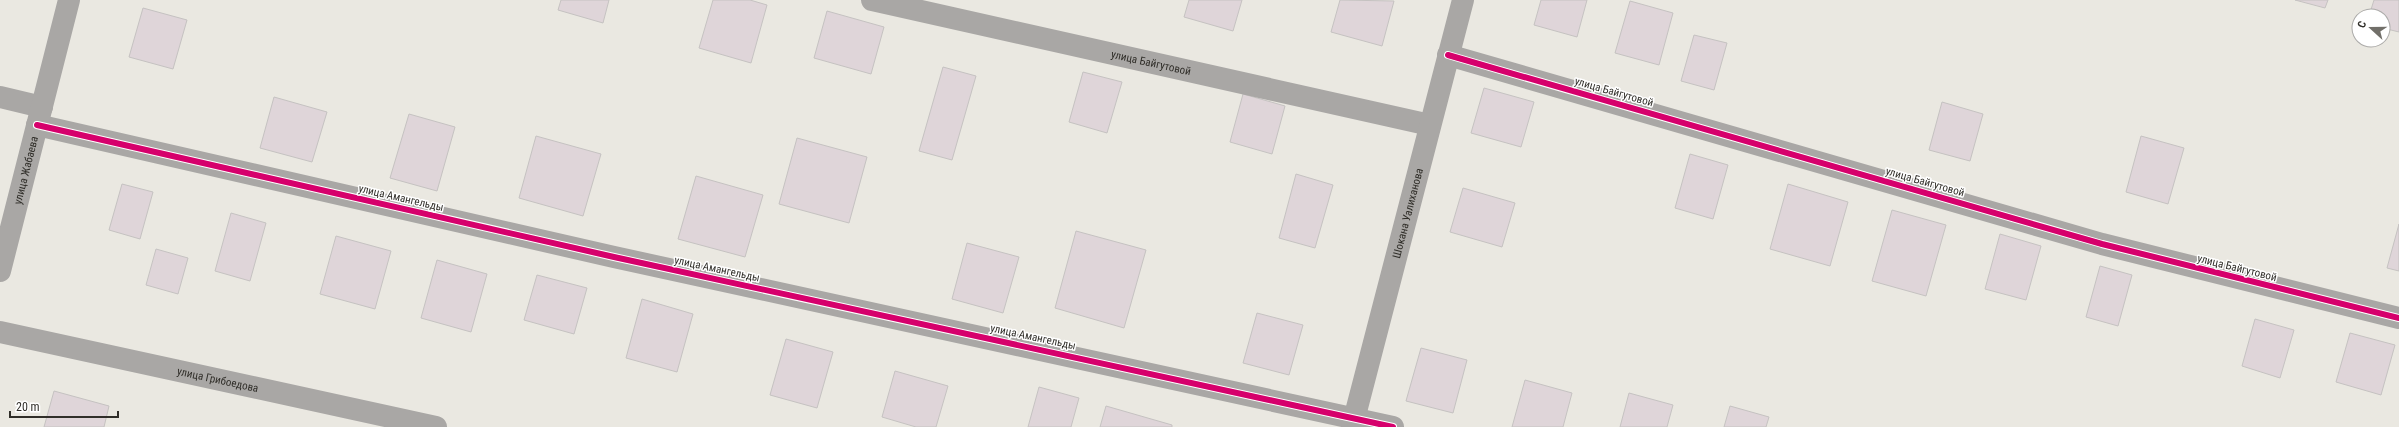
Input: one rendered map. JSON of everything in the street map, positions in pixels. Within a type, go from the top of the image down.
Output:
[{"type":"street","name":"улица Жабаева","points":[[0,272],[69,0]]},
{"type":"street","name":"улица Байгутовой","points":[[872,0],[1430,124]]},
{"type":"street","name":"Шокана Уалиханова","points":[[1353,422],[1462,0]]},
{"type":"street","name":"улица Байгутовой","points":[[1448,55],[2102,244],[2399,318]]},
{"type":"street","name":"улица Амангельды","points":[[0,97],[39,116],[614,257],[1353,422],[1393,427]]},
{"type":"street","name":"улица Грибоедова","points":[[0,332],[436,427]]},
{"type":"building","points":[[561,0],[609,0],[603,23],[558,10]]},
{"type":"building","points":[[713,0],[750,0],[767,5],[751,63],[699,48]]},
{"type":"building","points":[[1189,0],[1242,0],[1233,31],[1184,17]]},
{"type":"building","points":[[1340,0],[1394,1],[1382,46],[1331,32]]},
{"type":"building","points":[[1541,0],[1587,0],[1577,37],[1534,25]]},
{"type":"building","points":[[2295,0],[2328,0],[2325,8]]},
{"type":"building","points":[[2374,0],[2399,0],[2399,32],[2391,30],[2391,8],[2372,8]]},
{"type":"building","points":[[1630,1],[1673,13],[1659,65],[1615,53]]},
{"type":"building","points":[[143,8],[187,20],[173,69],[129,57]]},
{"type":"building","points":[[827,11],[884,27],[871,74],[814,58]]},
{"type":"building","points":[[1694,35],[1727,43],[1714,90],[1681,81]]},
{"type":"building","points":[[943,67],[976,76],[952,160],[919,151]]},
{"type":"building","points":[[1083,72],[1122,82],[1107,133],[1069,122]]},
{"type":"building","points":[[1484,88],[1534,102],[1521,147],[1471,133]]},
{"type":"building","points":[[1243,94],[1285,106],[1272,154],[1230,142]]},
{"type":"building","points":[[274,97],[327,112],[312,162],[260,148]]},
{"type":"building","points":[[1942,102],[1983,114],[1970,161],[1929,150]]},
{"type":"building","points":[[409,114],[455,127],[437,191],[390,178]]},
{"type":"building","points":[[536,136],[601,154],[583,216],[519,198]]},
{"type":"building","points":[[2141,136],[2184,148],[2168,204],[2126,192]]},
{"type":"building","points":[[797,138],[867,157],[849,223],[779,204]]},
{"type":"building","points":[[1690,154],[1728,165],[1713,219],[1675,208]]},
{"type":"building","points":[[1296,174],[1333,185],[1315,248],[1279,238]]},
{"type":"building","points":[[696,176],[763,195],[745,257],[678,239]]},
{"type":"building","points":[[122,184],[153,192],[140,239],[109,230]]},
{"type":"building","points":[[1788,184],[1848,202],[1830,266],[1770,249]]},
{"type":"building","points":[[1463,188],[1515,203],[1502,247],[1450,232]]},
{"type":"building","points":[[1892,210],[1946,225],[1926,296],[1872,281]]},
{"type":"building","points":[[231,213],[266,223],[250,281],[215,271]]},
{"type":"building","points":[[2399,224],[2399,271],[2387,268]]},
{"type":"building","points":[[1076,231],[1146,250],[1124,328],[1055,308]]},
{"type":"building","points":[[2000,234],[2041,246],[2026,300],[1985,289]]},
{"type":"building","points":[[336,236],[391,251],[375,309],[320,294]]},
{"type":"building","points":[[967,243],[1019,257],[1003,313],[952,299]]},
{"type":"building","points":[[156,249],[188,258],[178,294],[146,285]]},
{"type":"building","points":[[437,260],[487,274],[471,332],[421,318]]},
{"type":"building","points":[[2100,266],[2132,275],[2118,326],[2086,317]]},
{"type":"building","points":[[537,275],[587,288],[574,334],[524,320]]},
{"type":"building","points":[[642,299],[693,314],[677,372],[626,358]]},
{"type":"building","points":[[1257,313],[1303,325],[1289,375],[1243,363]]},
{"type":"building","points":[[2255,319],[2294,330],[2280,378],[2242,366]]},
{"type":"building","points":[[2350,333],[2395,345],[2381,395],[2336,382]]},
{"type":"building","points":[[786,339],[833,352],[817,408],[770,395]]},
{"type":"building","points":[[1421,348],[1467,360],[1453,413],[1406,401]]},
{"type":"building","points":[[895,371],[948,386],[936,427],[916,427],[882,417]]},
{"type":"building","points":[[1525,380],[1572,393],[1563,427],[1512,427]]},
{"type":"building","points":[[1039,387],[1079,398],[1071,427],[1028,427]]},
{"type":"building","points":[[54,391],[109,406],[104,427],[44,427]]},
{"type":"building","points":[[1629,393],[1673,405],[1667,427],[1620,427]]},
{"type":"building","points":[[1106,406],[1172,425],[1172,427],[1100,427]]},
{"type":"building","points":[[1730,406],[1769,417],[1766,427],[1724,427]]},
{"type":"cycle path","points":[[1448,55],[2102,244],[2399,318]]},
{"type":"cycle path","points":[[37,125],[614,257],[1393,427]]}]
